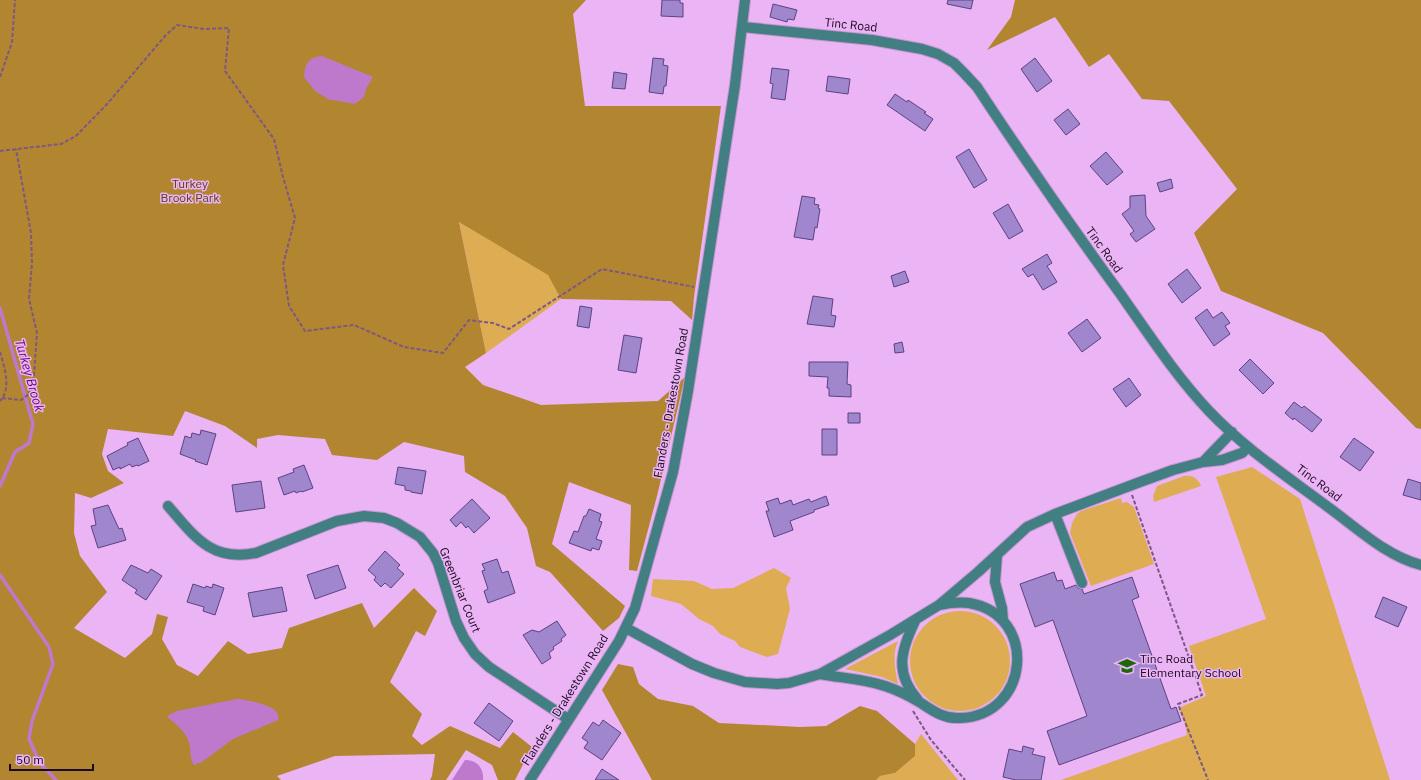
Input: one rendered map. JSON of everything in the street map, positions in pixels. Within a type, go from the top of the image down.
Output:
[{"type":"street","name":"Flanders - Drakestown Road","points":[[530,780],[626,628],[638,600],[673,472],[681,436],[745,0]]},
{"type":"street","name":"Tinc Road","points":[[742,27],[899,44],[930,51],[954,63],[977,88],[1045,189],[1186,384],[1209,411],[1248,447],[1374,540],[1399,556],[1421,565]]},
{"type":"street","points":[[1203,462],[1232,432]]},
{"type":"street","points":[[626,628],[692,664],[714,673],[745,682],[777,684],[789,683],[820,674],[915,621],[939,605],[997,556],[1027,527],[1055,514],[1173,470],[1203,462],[1222,460],[1242,453],[1248,447]]},
{"type":"street","name":"Greenbriar Court","points":[[168,506],[195,538],[208,547],[228,554],[246,555],[256,553],[337,521],[350,518],[376,517],[397,523],[420,537],[433,553],[438,563],[456,621],[464,638],[475,654],[489,668],[568,719]]},
{"type":"street","points":[[1055,514],[1082,583]]},
{"type":"street","points":[[997,556],[995,582],[1002,608],[1003,621]]},
{"type":"street","points":[[820,674],[872,682],[908,697],[934,712],[956,718],[968,718],[988,711],[1005,696],[1016,675],[1018,653],[1014,640],[1003,621],[992,612],[974,604],[954,602],[939,605]]},
{"type":"street","points":[[915,621],[906,639],[902,660],[906,682],[920,703]]},
{"type":"path","points":[[0,77],[12,42],[15,0]]},
{"type":"path","points":[[0,152],[62,144],[76,136],[108,103],[164,36],[177,25],[204,29],[229,28],[225,70],[274,139],[283,177],[296,218],[282,265],[289,306],[305,331],[354,324],[404,347],[443,353],[469,320],[493,323],[509,329],[602,269],[703,289]]},
{"type":"path","points":[[2,398],[21,400],[29,394],[35,368],[37,332],[29,299],[32,262],[31,233],[16,149]]},
{"type":"path","points":[[0,352],[7,384],[6,392],[0,400]]},
{"type":"path","points":[[1129,486],[1202,695],[1178,704],[1208,780]]},
{"type":"path","points":[[908,697],[912,708],[931,740],[965,780]]},
{"type":"shaded area","points":[[322,56],[373,77],[366,89],[364,97],[355,104],[330,100],[315,91],[304,77],[305,68],[310,60]]},
{"type":"shaded area","points":[[459,221],[549,275],[561,299],[486,353]]},
{"type":"shaded area","points":[[1252,467],[1300,499],[1390,780],[1061,780],[1187,735],[1185,724],[1179,708],[1206,696],[1189,646],[1266,619],[1216,477]]},
{"type":"shaded area","points":[[1184,476],[1194,478],[1201,486],[1154,502],[1153,496],[1157,486]]},
{"type":"shaded area","points":[[1121,498],[1122,503],[1127,502],[1134,507],[1154,564],[1091,586],[1070,533],[1072,523],[1077,514],[1081,511]]},
{"type":"shaded area","points":[[774,568],[791,578],[786,588],[790,609],[778,654],[767,657],[740,647],[735,641],[720,634],[713,626],[699,619],[681,604],[651,596],[653,579],[694,581],[712,589],[733,588]]},
{"type":"shaded area","points":[[960,611],[970,612],[988,619],[1002,633],[1009,651],[1009,671],[1002,689],[988,703],[970,710],[960,711],[950,710],[932,703],[918,689],[911,671],[910,661],[911,651],[918,633],[932,619],[950,612]]},
{"type":"shaded area","points":[[898,641],[895,652],[895,667],[898,684],[882,677],[845,669]]},
{"type":"shaded area","points":[[237,699],[258,703],[273,709],[277,713],[278,720],[233,739],[202,762],[194,765],[191,759],[189,742],[185,734],[167,717],[177,711]]},
{"type":"shaded area","points":[[921,734],[958,780],[876,780],[880,776],[895,773],[915,756],[915,744]]},
{"type":"shaded area","points":[[465,760],[473,761],[481,768],[483,780],[452,780]]},
{"type":"green space","name":"Turkey Brook Park","points":[[0,0],[586,0],[573,14],[585,106],[721,106],[692,320],[671,301],[561,299],[548,275],[459,222],[486,353],[465,367],[483,385],[541,405],[658,401],[685,377],[657,496],[637,571],[629,570],[631,505],[569,482],[552,544],[625,606],[619,618],[603,631],[550,572],[536,566],[527,528],[505,496],[465,472],[464,456],[404,442],[377,460],[332,455],[325,439],[278,435],[257,439],[257,448],[225,426],[185,411],[173,436],[108,429],[102,454],[108,471],[124,483],[91,498],[75,493],[74,533],[80,556],[107,592],[74,628],[125,658],[152,634],[157,614],[168,617],[162,639],[177,665],[198,676],[228,641],[248,654],[282,648],[289,628],[362,603],[374,628],[414,588],[437,611],[425,636],[416,631],[390,682],[422,714],[412,736],[422,745],[450,726],[500,748],[513,732],[532,747],[515,780],[498,780],[492,765],[466,750],[446,780],[430,780],[432,776],[435,754],[335,756],[277,776],[281,780],[0,780]]},
{"type":"green space","points":[[1015,0],[1421,0],[1421,429],[1416,428],[1323,333],[1221,291],[1194,233],[1237,189],[1169,101],[1142,99],[1109,54],[1089,67],[1055,17],[987,50],[1011,17]]},
{"type":"green space","points":[[618,664],[633,667],[639,684],[658,699],[693,706],[719,723],[800,727],[826,726],[860,706],[877,711],[915,744],[915,756],[895,773],[880,776],[876,780],[652,780],[602,690]]},
{"type":"building","points":[[662,0],[680,0],[680,3],[683,3],[683,17],[661,16]]},
{"type":"building","points":[[948,0],[973,0],[971,9],[947,4]]},
{"type":"building","points":[[773,4],[797,10],[794,20],[788,19],[787,22],[770,17]]},
{"type":"building","points":[[653,58],[664,59],[663,65],[668,66],[666,86],[664,86],[663,94],[649,92]]},
{"type":"building","points":[[1035,58],[1052,81],[1037,92],[1021,69]]},
{"type":"building","points":[[772,68],[789,70],[785,100],[771,98],[773,84],[770,83]]},
{"type":"building","points":[[614,72],[627,74],[625,89],[612,88]]},
{"type":"building","points":[[828,76],[850,79],[848,94],[826,91]]},
{"type":"building","points":[[895,94],[907,102],[908,100],[926,112],[924,113],[933,119],[925,131],[887,105]]},
{"type":"building","points":[[1068,109],[1080,124],[1066,135],[1054,120]]},
{"type":"building","points":[[969,149],[987,180],[974,188],[956,157]]},
{"type":"building","points":[[1106,152],[1123,172],[1107,185],[1090,166]]},
{"type":"building","points":[[1171,179],[1173,188],[1160,192],[1157,183]]},
{"type":"building","points":[[1145,195],[1146,216],[1155,229],[1136,242],[1130,234],[1134,231],[1122,214],[1130,208],[1130,196]]},
{"type":"building","points":[[802,196],[815,198],[814,204],[819,205],[818,208],[820,209],[817,228],[815,227],[813,240],[794,237]]},
{"type":"building","points":[[1008,204],[1023,231],[1009,239],[993,213]]},
{"type":"building","points":[[1047,254],[1052,263],[1047,266],[1057,282],[1043,290],[1033,274],[1028,277],[1022,269]]},
{"type":"building","points":[[1187,269],[1201,288],[1182,303],[1168,284]]},
{"type":"building","points":[[905,271],[909,282],[894,287],[891,276]]},
{"type":"building","points":[[813,296],[833,299],[831,315],[836,316],[834,327],[807,324]]},
{"type":"building","points":[[580,306],[592,308],[589,328],[577,326]]},
{"type":"building","points":[[1207,309],[1213,318],[1222,312],[1230,323],[1225,326],[1230,334],[1214,346],[1195,318]]},
{"type":"building","points":[[1087,319],[1101,338],[1082,352],[1068,333]]},
{"type":"building","points":[[624,335],[642,338],[636,373],[618,370]]},
{"type":"building","points":[[902,342],[904,352],[895,353],[894,344]]},
{"type":"building","points":[[1250,359],[1274,383],[1263,394],[1239,370]]},
{"type":"building","points":[[809,362],[848,362],[847,384],[851,385],[851,397],[829,396],[829,388],[827,388],[828,377],[809,376]]},
{"type":"building","points":[[1129,378],[1141,395],[1126,407],[1113,389]]},
{"type":"building","points":[[1294,402],[1302,408],[1304,406],[1322,420],[1312,432],[1285,413]]},
{"type":"building","points":[[848,413],[860,413],[860,423],[848,423]]},
{"type":"building","points":[[822,429],[837,429],[837,455],[822,455]]},
{"type":"building","points":[[201,430],[216,434],[207,465],[180,454],[185,436],[191,438],[192,433],[200,435]]},
{"type":"building","points":[[138,438],[149,461],[138,466],[132,467],[130,464],[120,469],[120,467],[113,470],[107,456]]},
{"type":"building","points":[[1354,438],[1374,452],[1360,471],[1340,457]]},
{"type":"building","points":[[304,465],[313,488],[296,493],[295,491],[284,495],[278,478],[294,472],[293,469]]},
{"type":"building","points":[[398,467],[426,471],[422,494],[405,490],[405,486],[395,484]]},
{"type":"building","points":[[1408,479],[1421,483],[1421,500],[1403,495]]},
{"type":"building","points":[[261,481],[265,508],[236,512],[232,485]]},
{"type":"building","points":[[826,496],[829,505],[790,521],[793,530],[774,537],[766,511],[769,511],[766,502],[778,498],[780,504],[791,500],[793,505],[809,499],[811,502]]},
{"type":"building","points":[[472,499],[490,518],[474,533],[468,526],[466,528],[461,522],[456,527],[450,520]]},
{"type":"building","points":[[108,505],[119,529],[122,528],[126,540],[98,548],[91,526],[96,525],[93,509]]},
{"type":"building","points":[[589,509],[601,514],[599,521],[602,522],[596,539],[602,541],[599,550],[592,548],[591,551],[569,543],[574,531],[578,532],[584,516],[586,516]]},
{"type":"building","points":[[385,551],[400,565],[397,568],[404,574],[391,588],[385,583],[381,587],[374,580],[376,577],[368,570]]},
{"type":"building","points":[[497,559],[502,573],[508,571],[515,593],[488,603],[484,591],[488,589],[482,571],[485,570],[482,564]]},
{"type":"building","points":[[131,565],[148,573],[151,569],[162,576],[146,600],[135,593],[137,590],[122,580]]},
{"type":"building","points":[[338,565],[346,588],[315,599],[307,575]]},
{"type":"building","name":"Tinc Road Elementary School","points":[[1054,572],[1057,581],[1062,580],[1065,589],[1076,585],[1078,588],[1082,589],[1084,594],[1132,577],[1139,597],[1132,600],[1171,709],[1176,707],[1181,721],[1059,765],[1047,731],[1087,716],[1053,620],[1035,627],[1020,584]]},
{"type":"building","points":[[193,584],[205,588],[206,586],[212,588],[213,584],[224,588],[215,615],[203,611],[204,607],[187,602]]},
{"type":"building","points":[[282,587],[287,611],[253,617],[248,593]]},
{"type":"building","points":[[1383,597],[1407,607],[1398,627],[1375,617]]},
{"type":"building","points":[[557,621],[566,635],[561,639],[562,641],[553,647],[554,649],[549,653],[551,658],[542,664],[523,635],[532,630],[539,632]]},
{"type":"building","points":[[489,703],[513,721],[499,741],[474,723]]},
{"type":"building","points":[[603,720],[621,733],[602,760],[584,748],[588,742],[582,738],[593,722],[599,726]]},
{"type":"building","points":[[1023,746],[1034,749],[1032,754],[1045,757],[1041,780],[1016,780],[1003,777],[1009,749],[1022,752]]},
{"type":"building","points":[[602,769],[619,780],[595,780]]},
{"type":"waterway","name":"Turkey Brook","points":[[0,308],[33,424],[29,443],[15,452],[0,486]]},
{"type":"waterway","name":"Turkey Brook","points":[[0,575],[49,647],[53,664],[32,721],[29,739],[40,763],[56,780]]},
{"type":"place","name":"Tinc Road Elementary School","points":[[1127,666]]}]
